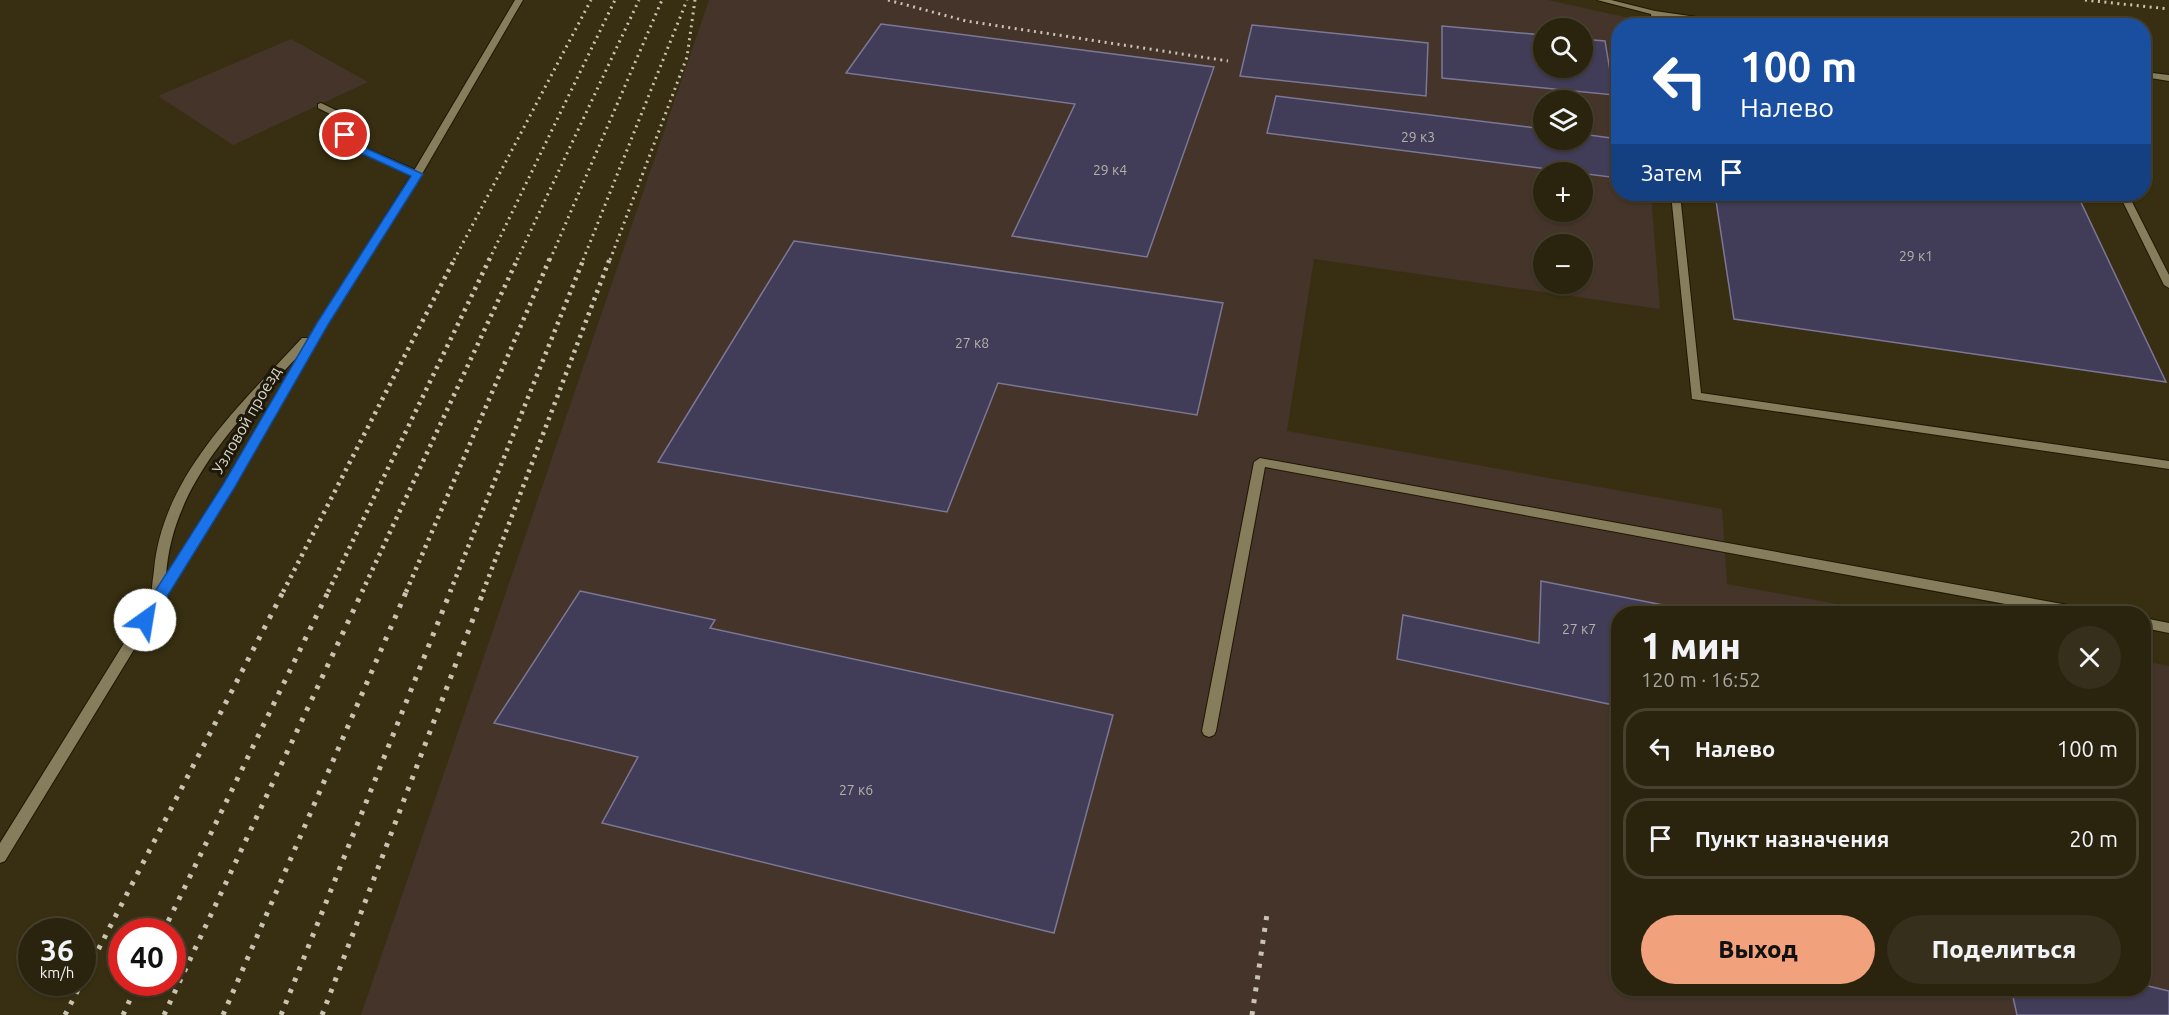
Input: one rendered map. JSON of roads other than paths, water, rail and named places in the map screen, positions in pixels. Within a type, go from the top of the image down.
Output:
[{"type":"street","name":"Узловой проезд","points":[[0,856],[228,486],[323,323],[417,174],[519,0]]},
{"type":"street","points":[[1601,0],[1655,13],[1695,18]]},
{"type":"street","points":[[1655,13],[1656,18]]},
{"type":"street","points":[[2151,76],[2169,78]]},
{"type":"street","points":[[321,106],[347,119],[345,135],[358,148],[417,174]]},
{"type":"street","points":[[1676,201],[1696,396],[2169,465]]},
{"type":"street","points":[[2127,201],[2169,285]]},
{"type":"street","points":[[157,600],[165,538],[184,487],[230,424],[323,323]]},
{"type":"street","points":[[1209,731],[1260,462],[2046,606]]},
{"type":"street","points":[[2151,624],[2169,628]]},
{"type":"railway","points":[[454,260],[591,0]]},
{"type":"railway","points":[[489,260],[615,0]]},
{"type":"railway","points":[[517,260],[639,0]]},
{"type":"railway","points":[[550,260],[662,0]]},
{"type":"railway","points":[[583,260],[687,0]]},
{"type":"railway","points":[[610,260],[687,57],[695,0]]},
{"type":"railway","points":[[888,0],[966,21],[1228,61]]},
{"type":"railway","points":[[2085,0],[2169,9]]},
{"type":"railway","points":[[283,592],[455,258]]},
{"type":"railway","points":[[328,592],[490,258]]},
{"type":"railway","points":[[362,592],[518,258]]},
{"type":"railway","points":[[406,592],[550,258]]},
{"type":"railway","points":[[450,592],[584,258]]},
{"type":"railway","points":[[483,592],[610,258]]},
{"type":"railway","points":[[96,954],[284,590]]},
{"type":"railway","points":[[170,918],[329,590]]},
{"type":"railway","points":[[164,1015],[363,590]]},
{"type":"railway","points":[[223,1015],[407,590]]},
{"type":"railway","points":[[281,1015],[451,590]]},
{"type":"railway","points":[[322,1015],[484,590]]},
{"type":"railway","points":[[1252,1015],[1267,914]]},
{"type":"railway","points":[[65,1015],[75,996]]},
{"type":"railway","points":[[123,1015],[132,996]]}]
